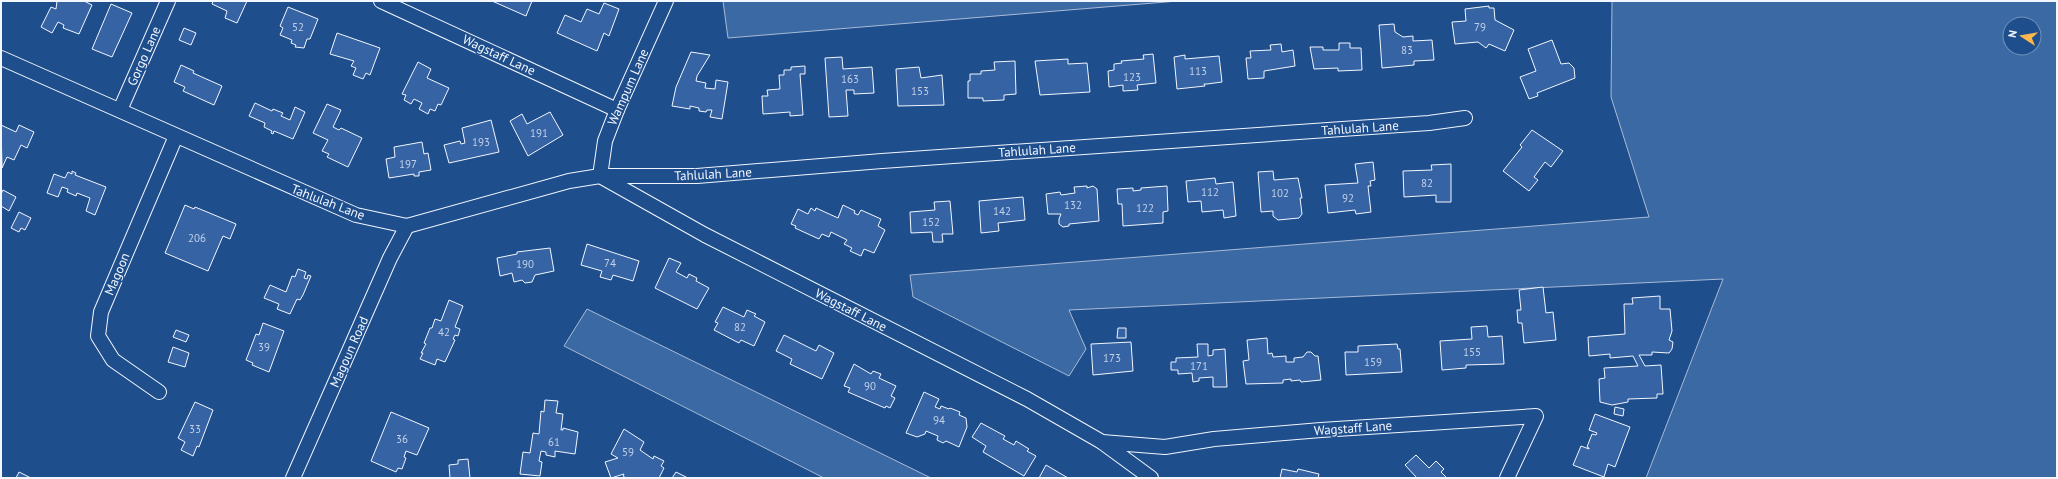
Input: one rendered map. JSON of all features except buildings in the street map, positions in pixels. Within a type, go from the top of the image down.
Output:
[{"type":"street","name":"Gorgo Lane","points":[[120,110],[168,1]]},
{"type":"street","name":"Wagstaff Lane","points":[[381,1],[617,110]]},
{"type":"street","name":"Wampum Lane","points":[[600,176],[605,141],[617,110],[666,1]]},
{"type":"street","name":"Tahlulah Lane","points":[[1,58],[356,215],[407,226],[569,181],[600,176],[697,176],[890,160],[1429,123],[1465,118]]},
{"type":"street","name":"Magoon","points":[[159,392],[113,360],[98,336],[101,312],[176,136]]},
{"type":"street","name":"Wagstaff Lane","points":[[600,176],[705,235],[1027,399],[1102,442],[1151,478]]},
{"type":"street","name":"Magoun Road","points":[[293,478],[390,258],[407,226]]},
{"type":"street","name":"Wagstaff Lane","points":[[1102,442],[1165,447],[1214,439],[1321,430],[1536,416],[1507,478]]},
{"type":"water","points":[[723,1],[1178,1],[728,38]]},
{"type":"water","points":[[1612,1],[2057,1],[2057,478],[1646,478],[1723,279],[1069,310],[1086,349],[1069,376],[913,297],[910,275],[1649,217],[1611,97]]},
{"type":"water","points":[[587,309],[931,478],[824,478],[564,346]]}]
